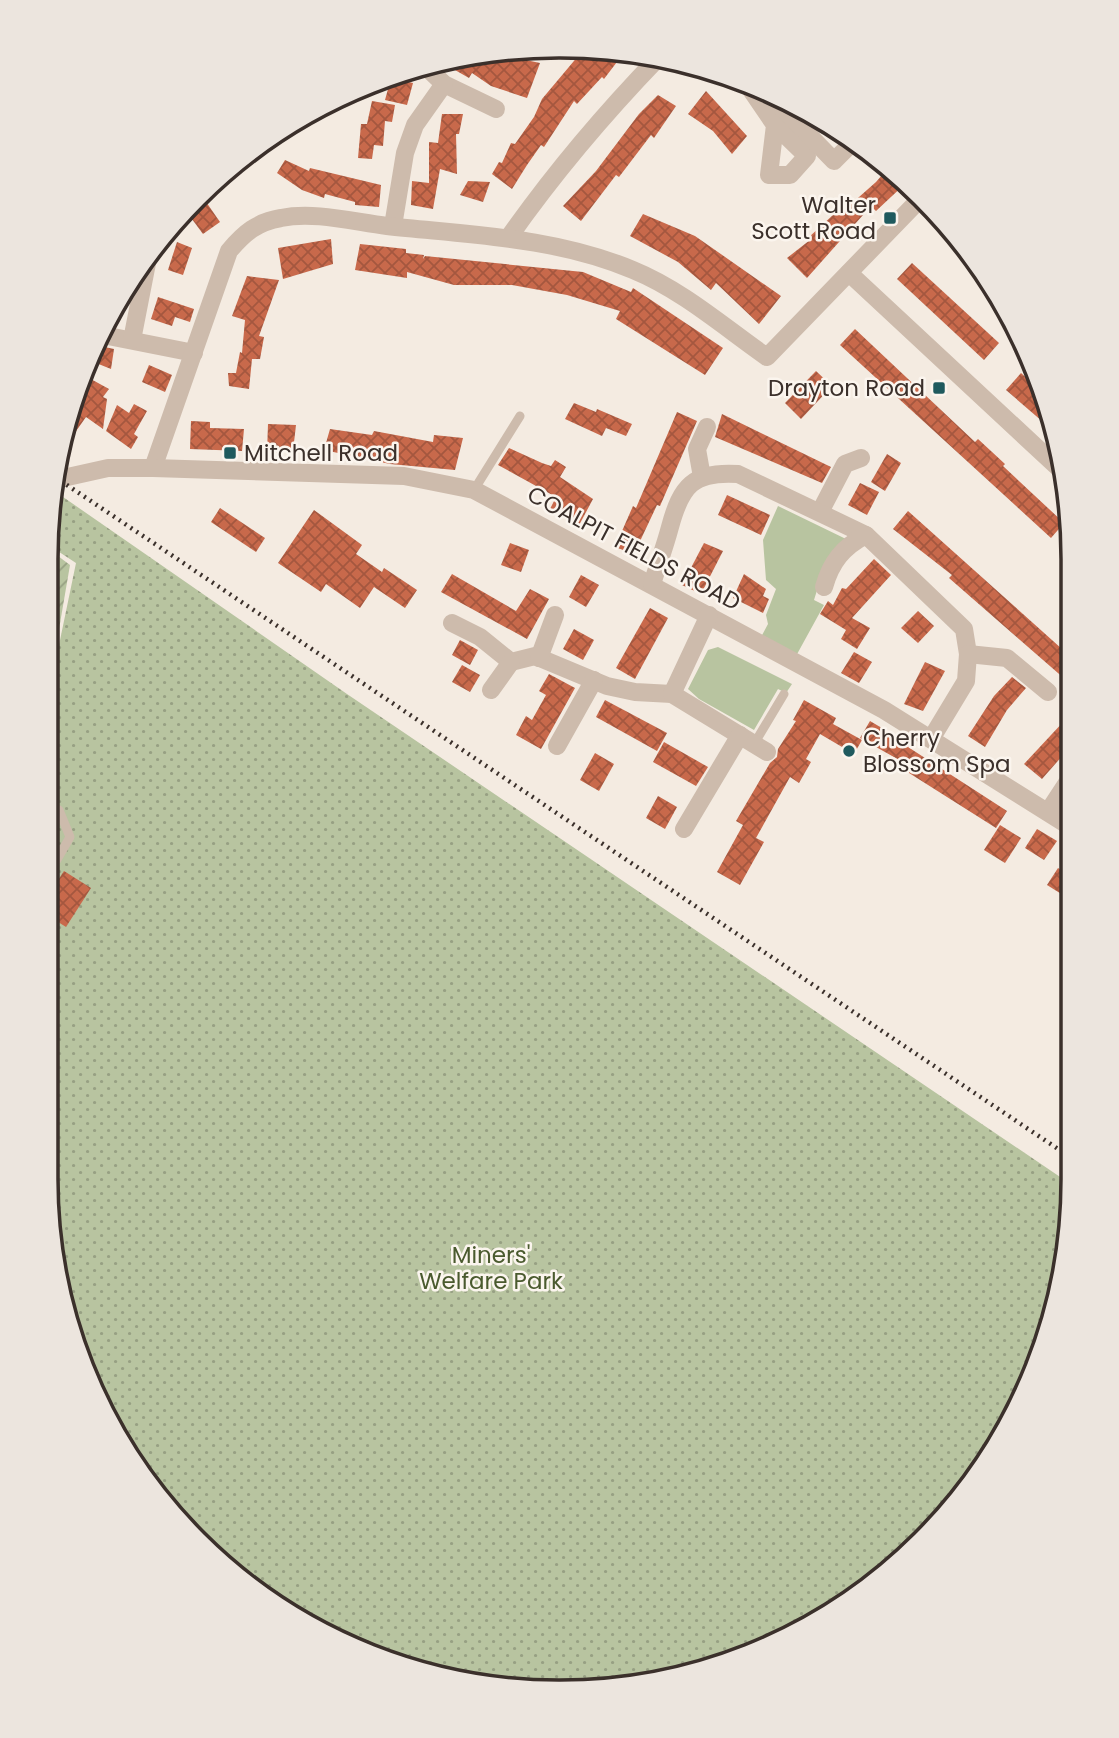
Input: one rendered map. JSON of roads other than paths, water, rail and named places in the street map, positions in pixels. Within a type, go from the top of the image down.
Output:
[{"type":"street","points":[[509,237],[552,178],[616,101],[650,66]]},
{"type":"street","points":[[434,74],[444,84],[496,109]]},
{"type":"street","points":[[393,226],[405,153],[415,125],[444,84]]},
{"type":"street","points":[[756,98],[775,125]]},
{"type":"street","points":[[786,112],[834,161],[846,148]]},
{"type":"street","points":[[153,468],[229,251],[244,233],[260,223],[297,215],[509,237],[550,245],[631,269],[662,283],[767,358],[914,205]]},
{"type":"street","points":[[849,272],[1052,462]]},
{"type":"street","points":[[132,340],[144,278]]},
{"type":"street","points":[[110,336],[194,353]]},
{"type":"street","points":[[702,477],[696,449],[707,427]]},
{"type":"street","points":[[820,512],[845,464],[861,458]]},
{"type":"street","name":"COALPIT FIELDS ROAD","points":[[65,478],[102,470],[153,468],[404,476],[474,490],[709,615],[931,739],[1061,821]]},
{"type":"street","points":[[652,584],[674,507],[682,492],[702,477],[717,473],[738,474],[866,535],[964,629],[968,654],[966,681],[931,739]]},
{"type":"street","points":[[824,587],[830,567],[850,544],[866,535]]},
{"type":"street","points":[[539,658],[555,615]]},
{"type":"street","points":[[672,694],[709,615]]},
{"type":"street","points":[[452,623],[480,637],[511,663]]},
{"type":"street","points":[[968,654],[1007,658],[1048,692]]},
{"type":"street","points":[[491,690],[511,663],[535,656],[594,680],[635,692],[672,694],[754,744],[684,829]]},
{"type":"street","points":[[557,746],[594,680]]},
{"type":"street","points":[[1048,813],[1061,793]]},
{"type":"lane","points":[[474,490],[520,416]]},
{"type":"lane","points":[[754,744],[784,694]]},
{"type":"lane","points":[[58,810],[70,837],[58,858]]},
{"type":"railway","points":[[64,483],[1061,1151]]},
{"type":"place","name":"Walter Scott Road","points":[[890,218]]},
{"type":"place","name":"Drayton Road","points":[[939,388]]},
{"type":"place","name":"Mitchell Road","points":[[230,453]]},
{"type":"place","name":"Cherry Blossom Spa","points":[[849,751]]},
{"type":"park label","name":"Miners' Welfare Park","points":[[491,1268]]}]
